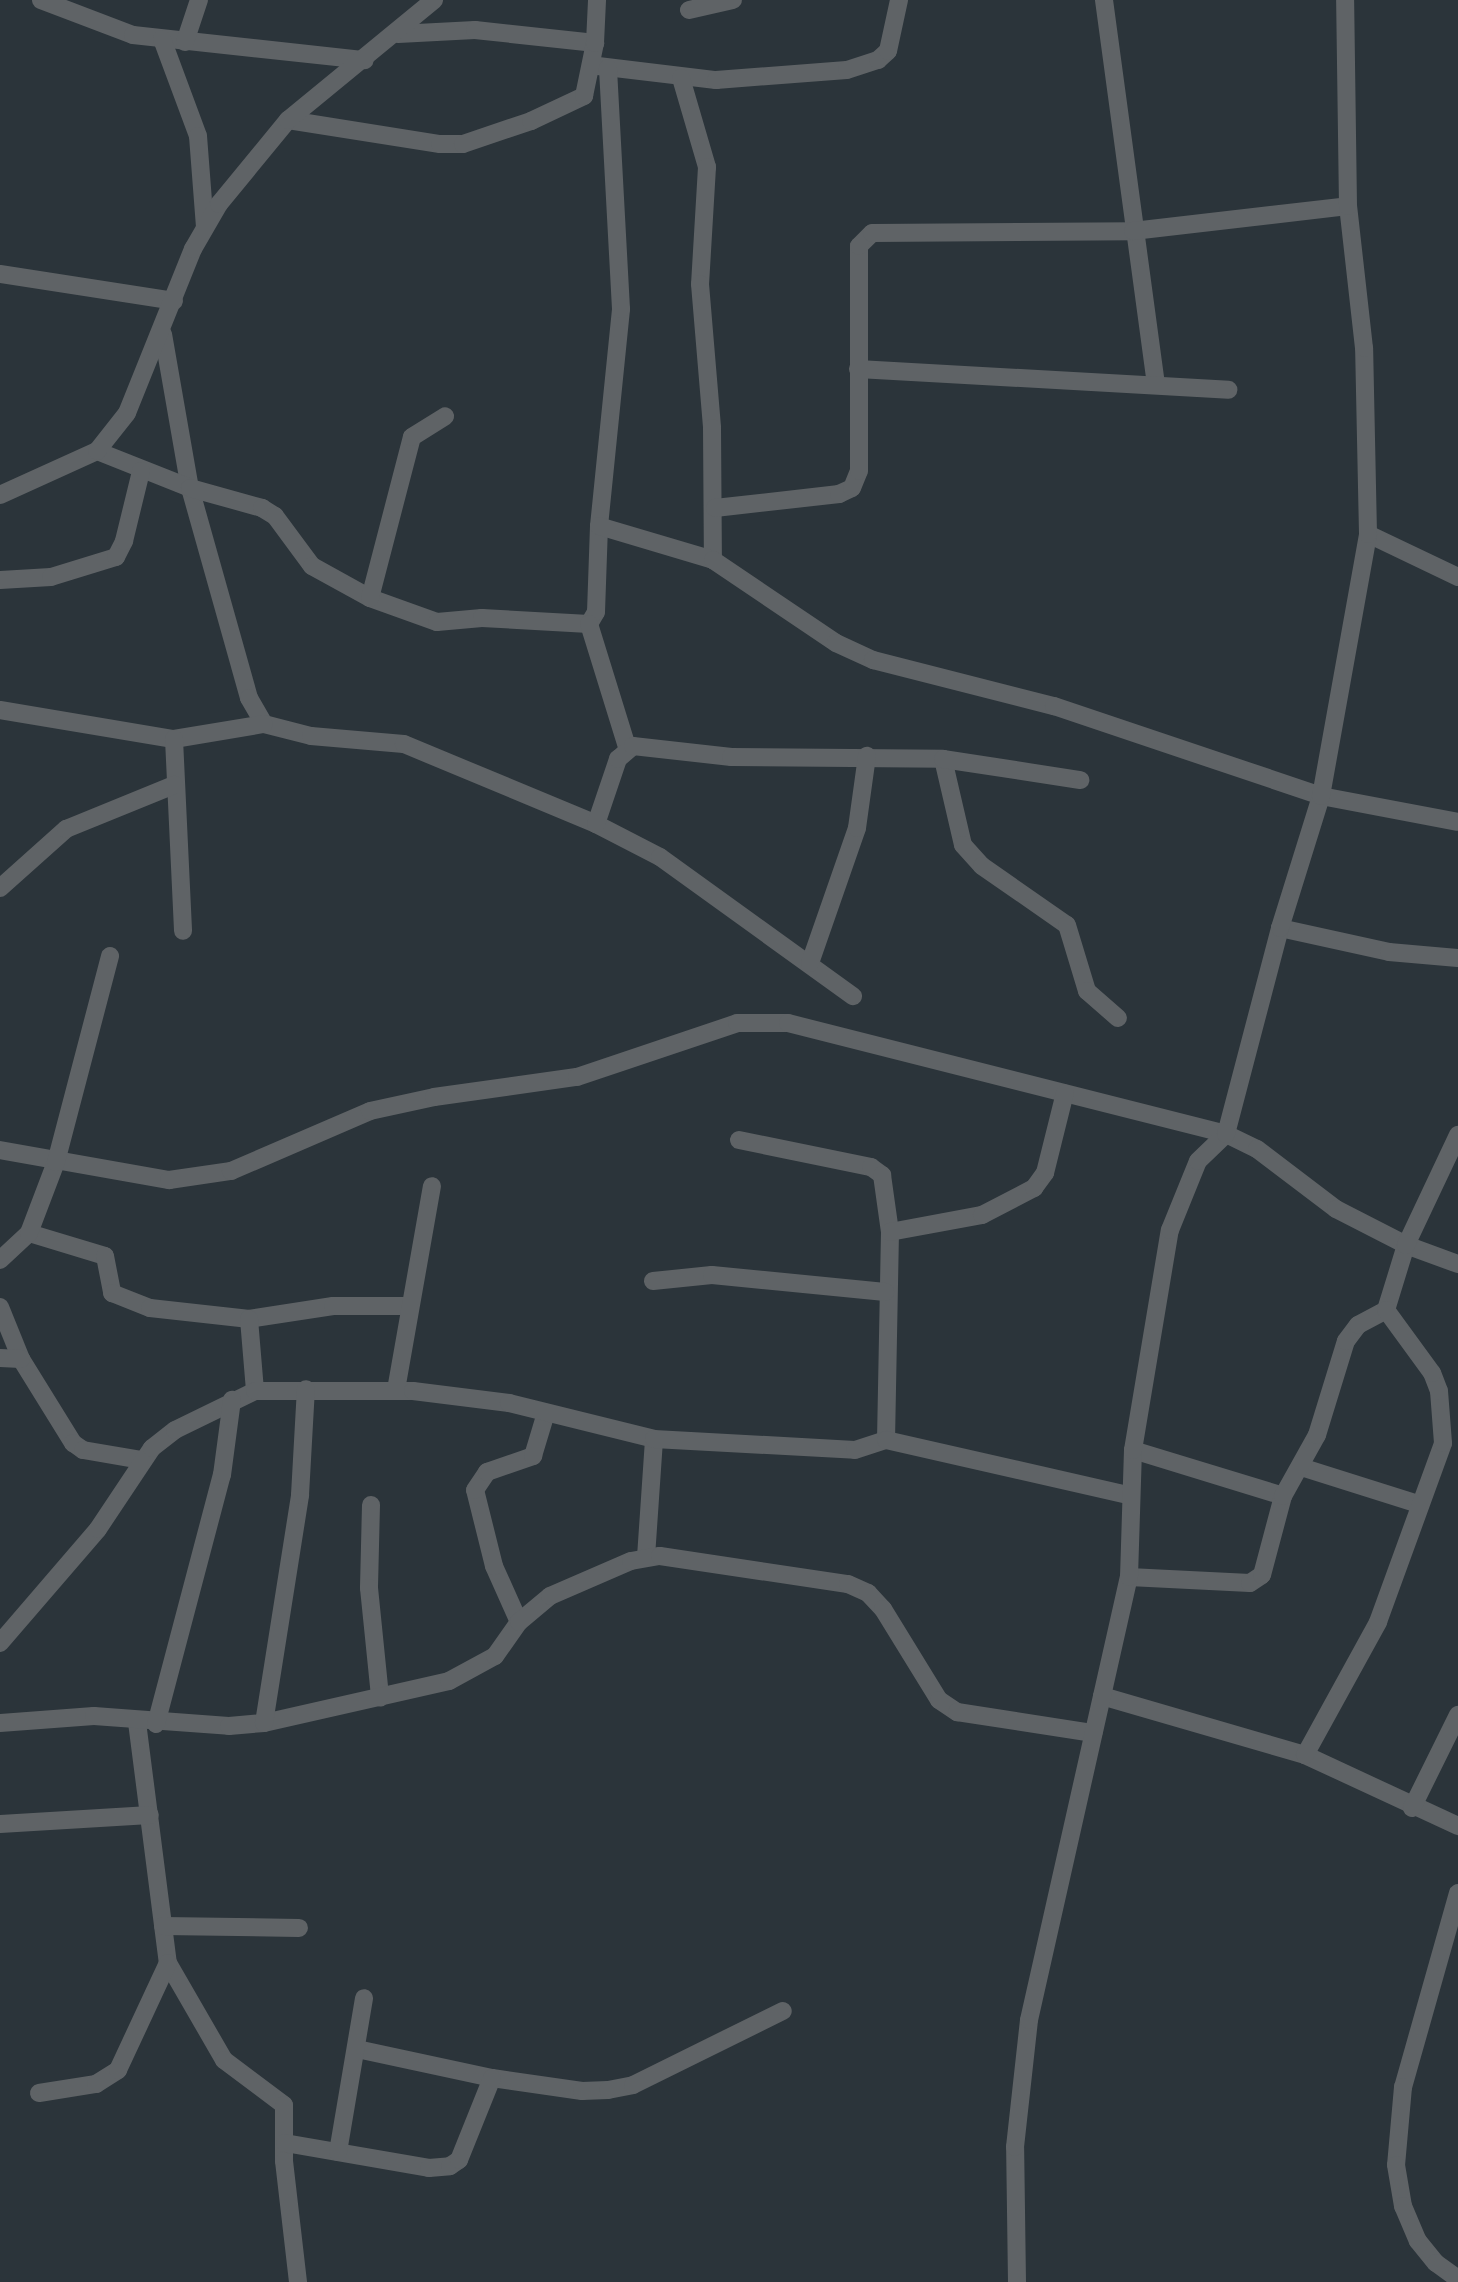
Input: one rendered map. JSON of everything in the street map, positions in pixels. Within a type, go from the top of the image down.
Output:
[{"type":"street","points":[[41,0],[133,35],[365,60]]},
{"type":"street","points":[[185,42],[199,0]]},
{"type":"street","points":[[0,495],[97,451],[127,413],[163,334],[205,227],[257,153],[288,120],[398,34],[434,0]]},
{"type":"street","points":[[597,0],[595,43],[600,67],[621,309],[599,526],[596,612],[589,624],[626,747]]},
{"type":"street","points":[[689,9],[733,0]]},
{"type":"street","points":[[600,67],[681,78],[749,78],[835,72],[865,65],[888,51],[899,0]]},
{"type":"street","points":[[1104,0],[1133,231],[1156,386]]},
{"type":"street","points":[[1017,2282],[1015,2147],[1029,2020],[1129,1577],[1129,1495],[1133,1450],[1170,1230],[1198,1161],[1226,1134],[1280,928],[1321,796],[1368,534],[1364,348],[1348,206],[1345,0]]},
{"type":"street","points":[[398,34],[475,30],[595,43]]},
{"type":"street","points":[[162,39],[198,136],[205,227]]},
{"type":"street","points":[[288,120],[463,144],[576,102],[600,67]]},
{"type":"street","points":[[681,78],[707,167],[700,284],[715,509],[713,560]]},
{"type":"street","points":[[715,509],[839,494],[852,488],[859,471],[859,246],[872,233],[1133,231],[1348,206]]},
{"type":"street","points":[[0,275],[174,301]]},
{"type":"street","points":[[163,334],[190,488],[249,698],[264,724]]},
{"type":"street","points":[[858,369],[1228,390]]},
{"type":"street","points":[[370,598],[412,438],[445,416]]},
{"type":"street","points":[[97,451],[141,471],[190,488],[262,508],[275,516],[312,566],[370,598],[437,622],[482,618],[589,624]]},
{"type":"street","points":[[1,585],[51,577],[116,557],[124,541],[141,471]]},
{"type":"street","points":[[599,526],[713,560],[853,652],[1054,706],[1321,796],[1458,822]]},
{"type":"street","points":[[1368,534],[1458,577]]},
{"type":"street","points":[[0,710],[174,740],[264,724],[311,736],[404,744],[596,824],[660,857],[810,962],[853,996]]},
{"type":"street","points":[[174,740],[174,785],[181,841],[183,931]]},
{"type":"street","points":[[596,824],[618,759],[626,747]]},
{"type":"street","points":[[626,747],[731,757],[867,756],[943,759],[1080,780]]},
{"type":"street","points":[[810,962],[858,828],[867,756]]},
{"type":"street","points":[[943,759],[963,845],[982,866],[1066,925],[1087,991],[1118,1018]]},
{"type":"street","points":[[0,888],[66,829],[174,785]]},
{"type":"street","points":[[1280,928],[1389,952],[1458,958]]},
{"type":"street","points":[[0,1260],[29,1233],[56,1162],[110,956]]},
{"type":"street","points":[[0,1150],[169,1180],[231,1171],[370,1111],[434,1097],[577,1077],[737,1023],[788,1023],[1226,1134],[1257,1149],[1336,1209],[1406,1245],[1458,1264]]},
{"type":"street","points":[[890,1232],[982,1215],[1034,1188],[1045,1173],[1065,1093]]},
{"type":"street","points":[[1129,1577],[1258,1580],[1283,1496],[1317,1435],[1350,1332],[1386,1310],[1406,1245],[1458,1135]]},
{"type":"street","points":[[739,1140],[871,1167],[882,1175],[890,1232],[886,1292],[886,1440]]},
{"type":"street","points":[[396,1390],[408,1306],[432,1186]]},
{"type":"street","points":[[29,1233],[105,1256],[112,1293],[118,1298],[150,1308],[249,1319],[333,1307],[408,1306]]},
{"type":"street","points":[[653,1281],[712,1275],[886,1292]]},
{"type":"street","points":[[0,1307],[21,1359],[73,1443],[83,1450],[142,1460]]},
{"type":"street","points":[[1305,1755],[1378,1622],[1418,1504],[1451,1446],[1439,1391],[1432,1373],[1386,1310]]},
{"type":"street","points":[[249,1319],[255,1391]]},
{"type":"street","points":[[0,1358],[21,1359]]},
{"type":"street","points":[[264,1723],[300,1495],[306,1389]]},
{"type":"street","points":[[0,1643],[98,1529],[142,1460],[175,1430],[255,1391],[396,1390],[509,1403],[654,1439],[855,1450],[886,1440],[1129,1495]]},
{"type":"street","points":[[156,1724],[222,1475],[232,1400]]},
{"type":"street","points":[[519,1622],[494,1566],[475,1490],[487,1472],[533,1456],[546,1413]]},
{"type":"street","points":[[646,1557],[654,1439]]},
{"type":"street","points":[[1133,1450],[1283,1496]]},
{"type":"street","points":[[1301,1467],[1418,1504]]},
{"type":"street","points":[[371,1505],[369,1588],[380,1697]]},
{"type":"street","points":[[0,1723],[94,1716],[156,1724],[264,1723],[449,1681],[475,1671],[495,1656],[519,1622],[550,1596],[646,1557],[848,1584],[868,1593],[883,1609],[939,1700],[957,1712],[1093,1732]]},
{"type":"street","points":[[1102,1696],[1305,1755],[1412,1808],[1458,1826]]},
{"type":"street","points":[[1412,1808],[1458,1715]]},
{"type":"street","points":[[137,1722],[169,1963],[224,2060],[284,2105],[298,2282]]},
{"type":"street","points":[[0,1824],[150,1815]]},
{"type":"street","points":[[1458,1893],[1403,2087],[1396,2165],[1403,2206],[1418,2241],[1436,2263],[1458,2279]]},
{"type":"street","points":[[163,1926],[299,1928]]},
{"type":"street","points":[[39,2093],[96,2084],[118,2070],[169,1963]]},
{"type":"street","points":[[338,2152],[364,1998]]},
{"type":"street","points":[[357,2049],[492,2078],[582,2091],[633,2085],[783,2011]]},
{"type":"street","points":[[285,2143],[429,2168],[450,2166],[459,2160],[492,2078]]}]
